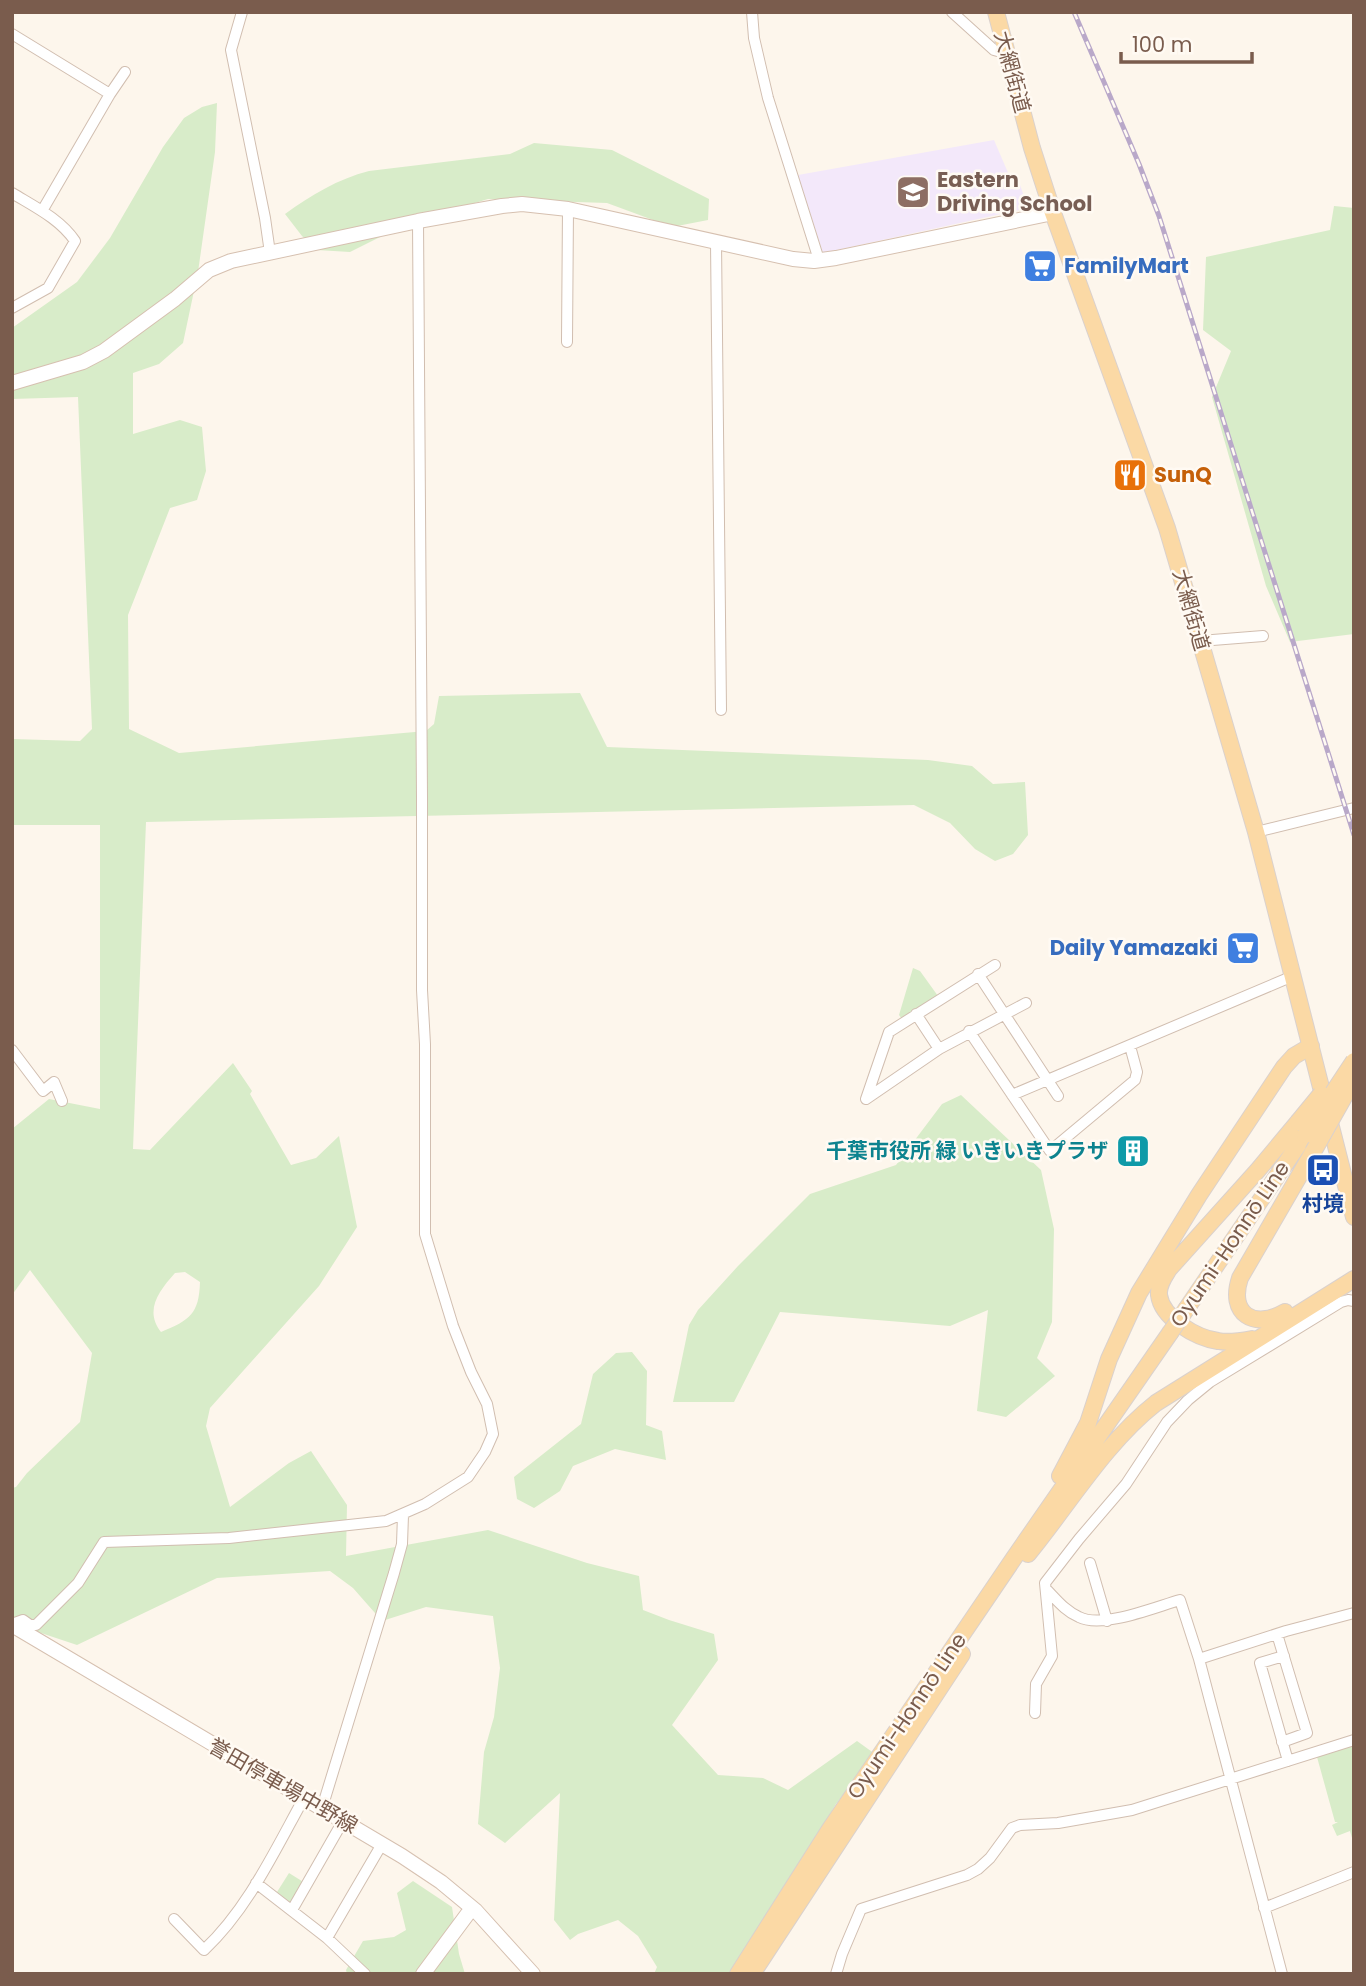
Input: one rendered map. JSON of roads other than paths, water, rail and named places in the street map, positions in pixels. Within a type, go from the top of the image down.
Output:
[{"type":"main road","name":"大網街道","points":[[996,12],[1032,148],[1053,213],[1167,528],[1256,832],[1353,1213]]},
{"type":"main road","points":[[1019,1559],[1081,1438],[1109,1359],[1139,1293],[1199,1195],[1284,1067],[1294,1056],[1311,1046]]},
{"type":"main road","points":[[1258,1339],[1217,1341],[1198,1334],[1166,1311],[1159,1295],[1159,1287],[1169,1269],[1251,1179],[1302,1128],[1354,1059]]},
{"type":"main road","points":[[1354,1079],[1240,1279],[1237,1303],[1240,1310],[1251,1318],[1268,1320],[1286,1312],[1348,1272],[1354,1271]]},
{"type":"main road","name":"Oyumi-Honnō Line","points":[[752,1974],[1082,1462],[1187,1308],[1302,1128]]},
{"type":"main road","points":[[1019,1559],[1117,1440],[1141,1415],[1354,1279]]},
{"type":"main road","name":"Oyumi-Honnō Line","points":[[738,1974],[830,1829],[1019,1559]]},
{"type":"street","points":[[242,12],[231,50],[270,253]]},
{"type":"street","points":[[752,12],[754,38],[768,99],[819,260]]},
{"type":"street","points":[[952,12],[994,50],[1008,54]]},
{"type":"street","points":[[12,34],[110,94]]},
{"type":"street","points":[[42,211],[125,72]]},
{"type":"street","points":[[12,193],[67,229],[75,241],[48,288],[12,308]]},
{"type":"street","points":[[12,383],[83,362],[104,351],[175,299],[209,270],[231,261],[502,206],[522,204],[568,209],[793,260],[836,258],[1053,213]]},
{"type":"street","points":[[567,342],[568,209]]},
{"type":"street","points":[[12,1624],[23,1620],[30,1625],[37,1625],[78,1583],[104,1542],[242,1537],[386,1521],[402,1515],[468,1477],[485,1452],[493,1434],[487,1404],[453,1326],[425,1234],[418,222]]},
{"type":"street","points":[[716,242],[721,710]]},
{"type":"street","points":[[1199,642],[1263,636]]},
{"type":"street","points":[[1256,832],[1354,808]]},
{"type":"street","points":[[995,965],[889,1032],[866,1099],[939,1049],[1026,1003]]},
{"type":"street","points":[[978,974],[1058,1096]]},
{"type":"street","points":[[1012,1095],[1293,976]]},
{"type":"street","points":[[916,1014],[939,1049]]},
{"type":"street","points":[[969,1031],[1050,1151],[1135,1080],[1137,1072],[1130,1046]]},
{"type":"street","points":[[12,1050],[43,1091],[54,1082],[62,1101]]},
{"type":"street","points":[[1035,1713],[1032,1685],[1052,1656],[1045,1583],[1126,1485],[1167,1422],[1210,1382],[1341,1301],[1354,1301]]},
{"type":"street","points":[[322,1808],[402,1544],[402,1515]]},
{"type":"street","points":[[1090,1563],[1107,1621]]},
{"type":"street","points":[[1045,1588],[1068,1611],[1089,1621],[1107,1621],[1180,1600],[1199,1659],[1282,1974]]},
{"type":"street","points":[[1199,1659],[1354,1613]]},
{"type":"street","name":"誉田停車場中野線","points":[[12,1624],[382,1844],[440,1882],[472,1908],[533,1974]]},
{"type":"street","points":[[1277,1634],[1307,1734],[1282,1742]]},
{"type":"street","points":[[1284,1656],[1260,1663],[1288,1761]]},
{"type":"street","points":[[836,1974],[861,1909],[967,1875],[990,1858],[1012,1828],[1102,1817],[1132,1810],[1354,1741]]},
{"type":"street","points":[[174,1919],[204,1950],[220,1935],[256,1883],[304,1798]]},
{"type":"street","points":[[292,1910],[343,1821]]},
{"type":"street","points":[[327,1938],[382,1844]]},
{"type":"street","points":[[1264,1908],[1354,1872]]},
{"type":"street","points":[[256,1883],[327,1938],[365,1974]]},
{"type":"street","points":[[423,1974],[472,1908]]},
{"type":"railway","points":[[1074,12],[1159,216],[1354,835]]},
{"type":"place","name":"Eastern Driving School","points":[[913,192]]},
{"type":"place","name":"FamilyMart","points":[[1040,266]]},
{"type":"place","name":"SunQ","points":[[1130,475]]},
{"type":"place","name":"Daily Yamazaki","points":[[1243,948]]},
{"type":"place","name":"千葉市役所 緑 いきいきプラザ","points":[[1133,1151]]},
{"type":"place","name":"村境","points":[[1323,1170]]}]
